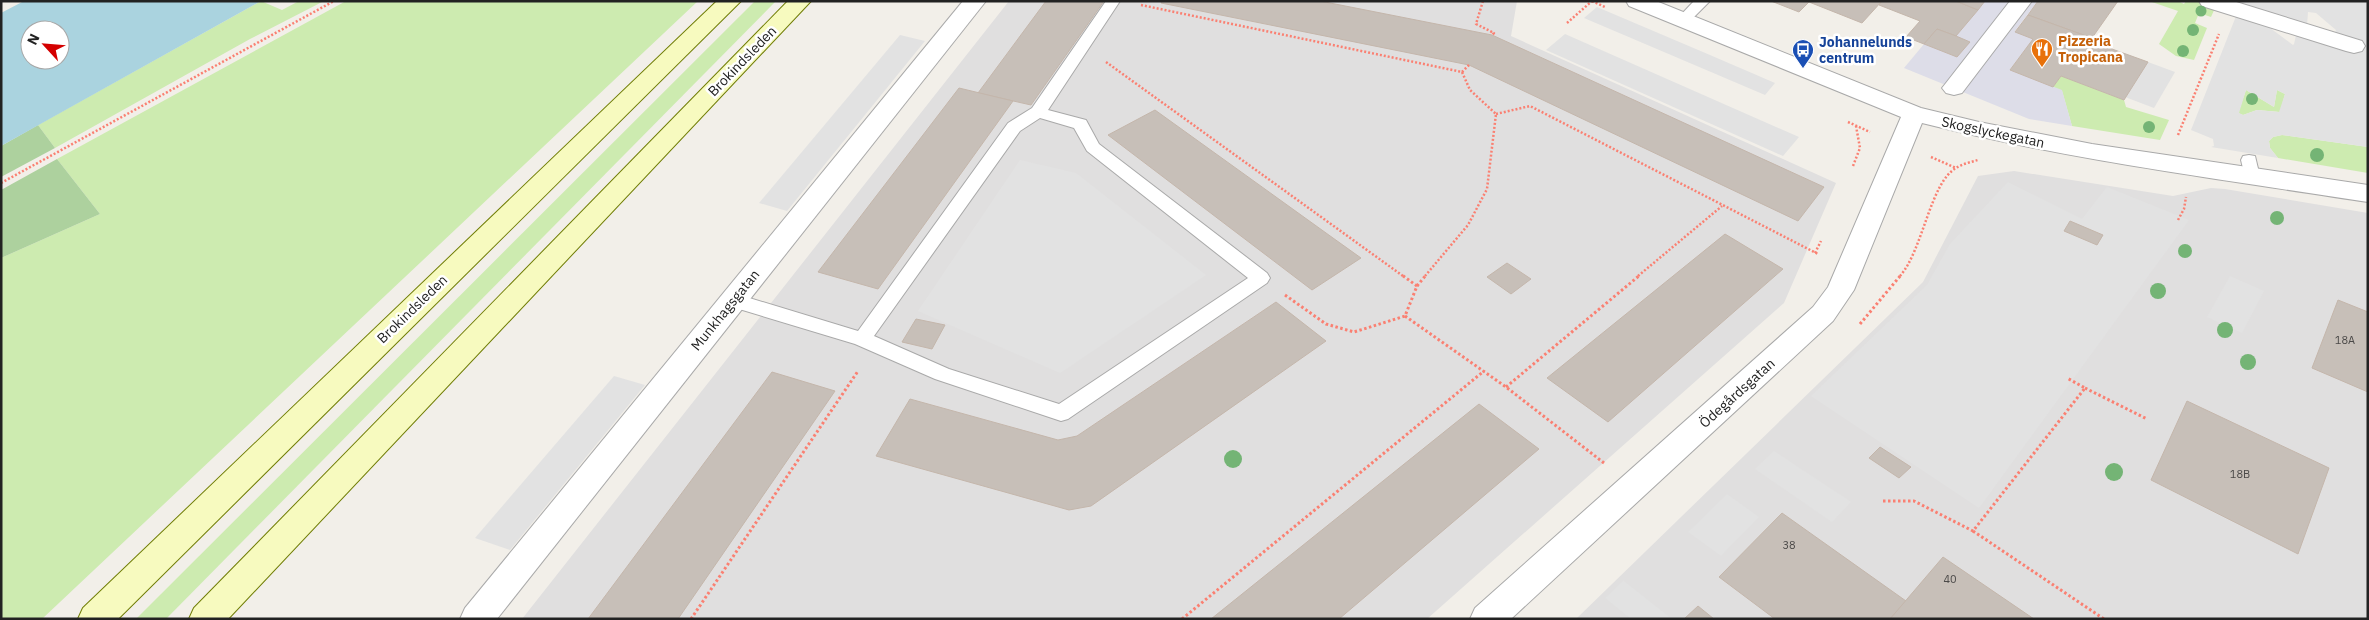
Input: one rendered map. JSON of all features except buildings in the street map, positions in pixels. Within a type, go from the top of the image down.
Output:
[{"type":"main road","name":"Brokindsleden","points":[[95,619],[730,1]]},
{"type":"main road","name":"Brokindsleden","points":[[206,619],[800,1]]},
{"type":"street","name":"Munkhagsgatan","points":[[476,619],[975,1]]},
{"type":"street","name":"Skogslyckegatan","points":[[1636,1],[1914,114],[1979,130],[2092,152],[2250,168],[2368,194]]},
{"type":"street","points":[[1954,88],[2021,1]]},
{"type":"street","points":[[2220,4],[2354,46]]},
{"type":"street","name":"Ödegårdsgatan","points":[[1486,619],[1823,314],[1840,290],[1914,114]]},
{"type":"lane","points":[[869,342],[1014,127],[1038,112],[1114,1]]},
{"type":"lane","points":[[1684,19],[1702,1]]},
{"type":"lane","points":[[733,300],[869,342],[942,374],[1061,413],[1261,278],[1093,147],[1080,124],[1038,112]]},
{"type":"path","points":[[1,182],[334,1]]},
{"type":"path","points":[[1483,1],[1476,24],[1494,33],[1492,35]]},
{"type":"path","points":[[1567,23],[1592,1]]},
{"type":"path","points":[[2176,139],[2220,4]]},
{"type":"path","points":[[1140,5],[1462,72]]},
{"type":"path","points":[[1083,45],[1417,286]]},
{"type":"path","points":[[1462,72],[1469,65]]},
{"type":"path","points":[[1462,72],[1470,90],[1496,114]]},
{"type":"path","points":[[1496,114],[1530,106],[1815,253],[1850,267]]},
{"type":"path","points":[[1405,316],[1417,286],[1468,225],[1487,189],[1496,114]]},
{"type":"path","points":[[1853,166],[1860,148],[1856,126]]},
{"type":"path","points":[[2178,220],[2186,199],[2185,189]]},
{"type":"path","points":[[1506,387],[1722,206]]},
{"type":"path","points":[[1815,253],[1821,241]]},
{"type":"path","points":[[1261,278],[1326,324],[1354,332],[1405,316]]},
{"type":"path","points":[[1405,316],[1506,387],[1634,486]]},
{"type":"path","points":[[691,619],[869,342]]},
{"type":"path","points":[[1182,619],[1484,371]]},
{"type":"path","points":[[2067,378],[2147,419]]},
{"type":"path","points":[[1973,531],[2085,388]]},
{"type":"path","points":[[1883,501],[1914,501],[1973,531],[2104,619]]},
{"type":"shaded area","points":[[1009,1],[1517,1],[1511,36],[1836,183],[1784,303],[1427,619],[522,619]]},
{"type":"shaded area","name":"Johannelunds centrum","points":[[1985,1],[2038,1],[2015,31],[2033,39],[2010,70],[2062,90],[2072,126],[2029,119],[1904,68],[1924,44],[1957,57],[1969,42],[1956,36]]},
{"type":"shaded area","points":[[2242,1],[2368,1],[2368,147],[2282,135],[2273,137],[2269,141],[2270,148],[2278,158],[2211,147],[2214,146],[2213,139],[2191,130]],"holes":[[[2308,12],[2316,13],[2336,30],[2334,37],[2307,26]],[[2266,25],[2297,31],[2293,45]],[[2246,90],[2274,107],[2277,90],[2285,94],[2279,112],[2257,110],[2243,115],[2239,113]]]},
{"type":"shaded area","points":[[1597,7],[1775,83],[1765,95],[1584,18]]},
{"type":"shaded area","points":[[1565,34],[1799,137],[1783,156],[1546,50]]},
{"type":"shaded area","points":[[900,35],[925,41],[787,211],[759,203]]},
{"type":"shaded area","points":[[2148,62],[2175,72],[2154,108],[2125,97]]},
{"type":"shaded area","points":[[1020,160],[1076,173],[1206,275],[1060,373],[918,311]]},
{"type":"shaded area","points":[[2014,171],[2173,196],[2211,188],[2225,189],[2368,213],[2368,619],[1576,619],[1923,282],[1978,176]]},
{"type":"shaded area","points":[[2008,182],[2082,219],[2107,187],[2189,220],[1979,508],[1811,396],[1927,285],[1950,244]]},
{"type":"shaded area","points":[[2230,276],[2264,291],[2242,333],[2207,317]]},
{"type":"shaded area","points":[[614,376],[645,385],[510,550],[475,538]]},
{"type":"shaded area","points":[[1774,451],[1851,502],[1832,522],[1755,469]]},
{"type":"shaded area","points":[[1727,494],[1759,517],[1721,556],[1688,532]]},
{"type":"shaded area","points":[[1624,580],[1672,619],[1631,619],[1605,598]]},
{"type":"green space","points":[[261,1],[282,10],[299,1],[324,1],[250,39],[55,148],[38,125]]},
{"type":"green space","points":[[346,1],[698,1],[42,619],[1,619],[1,258],[100,214],[57,159]]},
{"type":"green space","points":[[755,1],[776,1],[166,619],[136,619]]},
{"type":"green space","points":[[2149,1],[2178,1],[2184,4],[2186,1],[2202,1],[2215,8],[2211,17],[2199,13],[2195,23],[2207,28],[2194,60],[2176,56],[2159,44],[2178,11]]},
{"type":"green space","points":[[2061,76],[2124,100],[2126,107],[2169,120],[2160,140],[2072,126],[2062,91],[2053,87]]},
{"type":"green space","points":[[2246,90],[2274,107],[2277,90],[2285,94],[2280,112],[2257,110],[2243,115],[2238,113]]},
{"type":"green space","points":[[38,125],[55,148],[1,177],[1,146]]},
{"type":"green space","points":[[2282,135],[2368,147],[2368,173],[2278,158],[2270,148],[2269,141],[2273,137]]},
{"type":"green space","points":[[57,159],[100,214],[1,258],[1,190]]},
{"type":"water","points":[[24,1],[261,1],[1,146],[1,13]]},
{"type":"place","name":"Pizzeria Tropicana","points":[[2042,68]]},
{"type":"place","name":"Johannelunds centrum","points":[[1803,69]]}]
